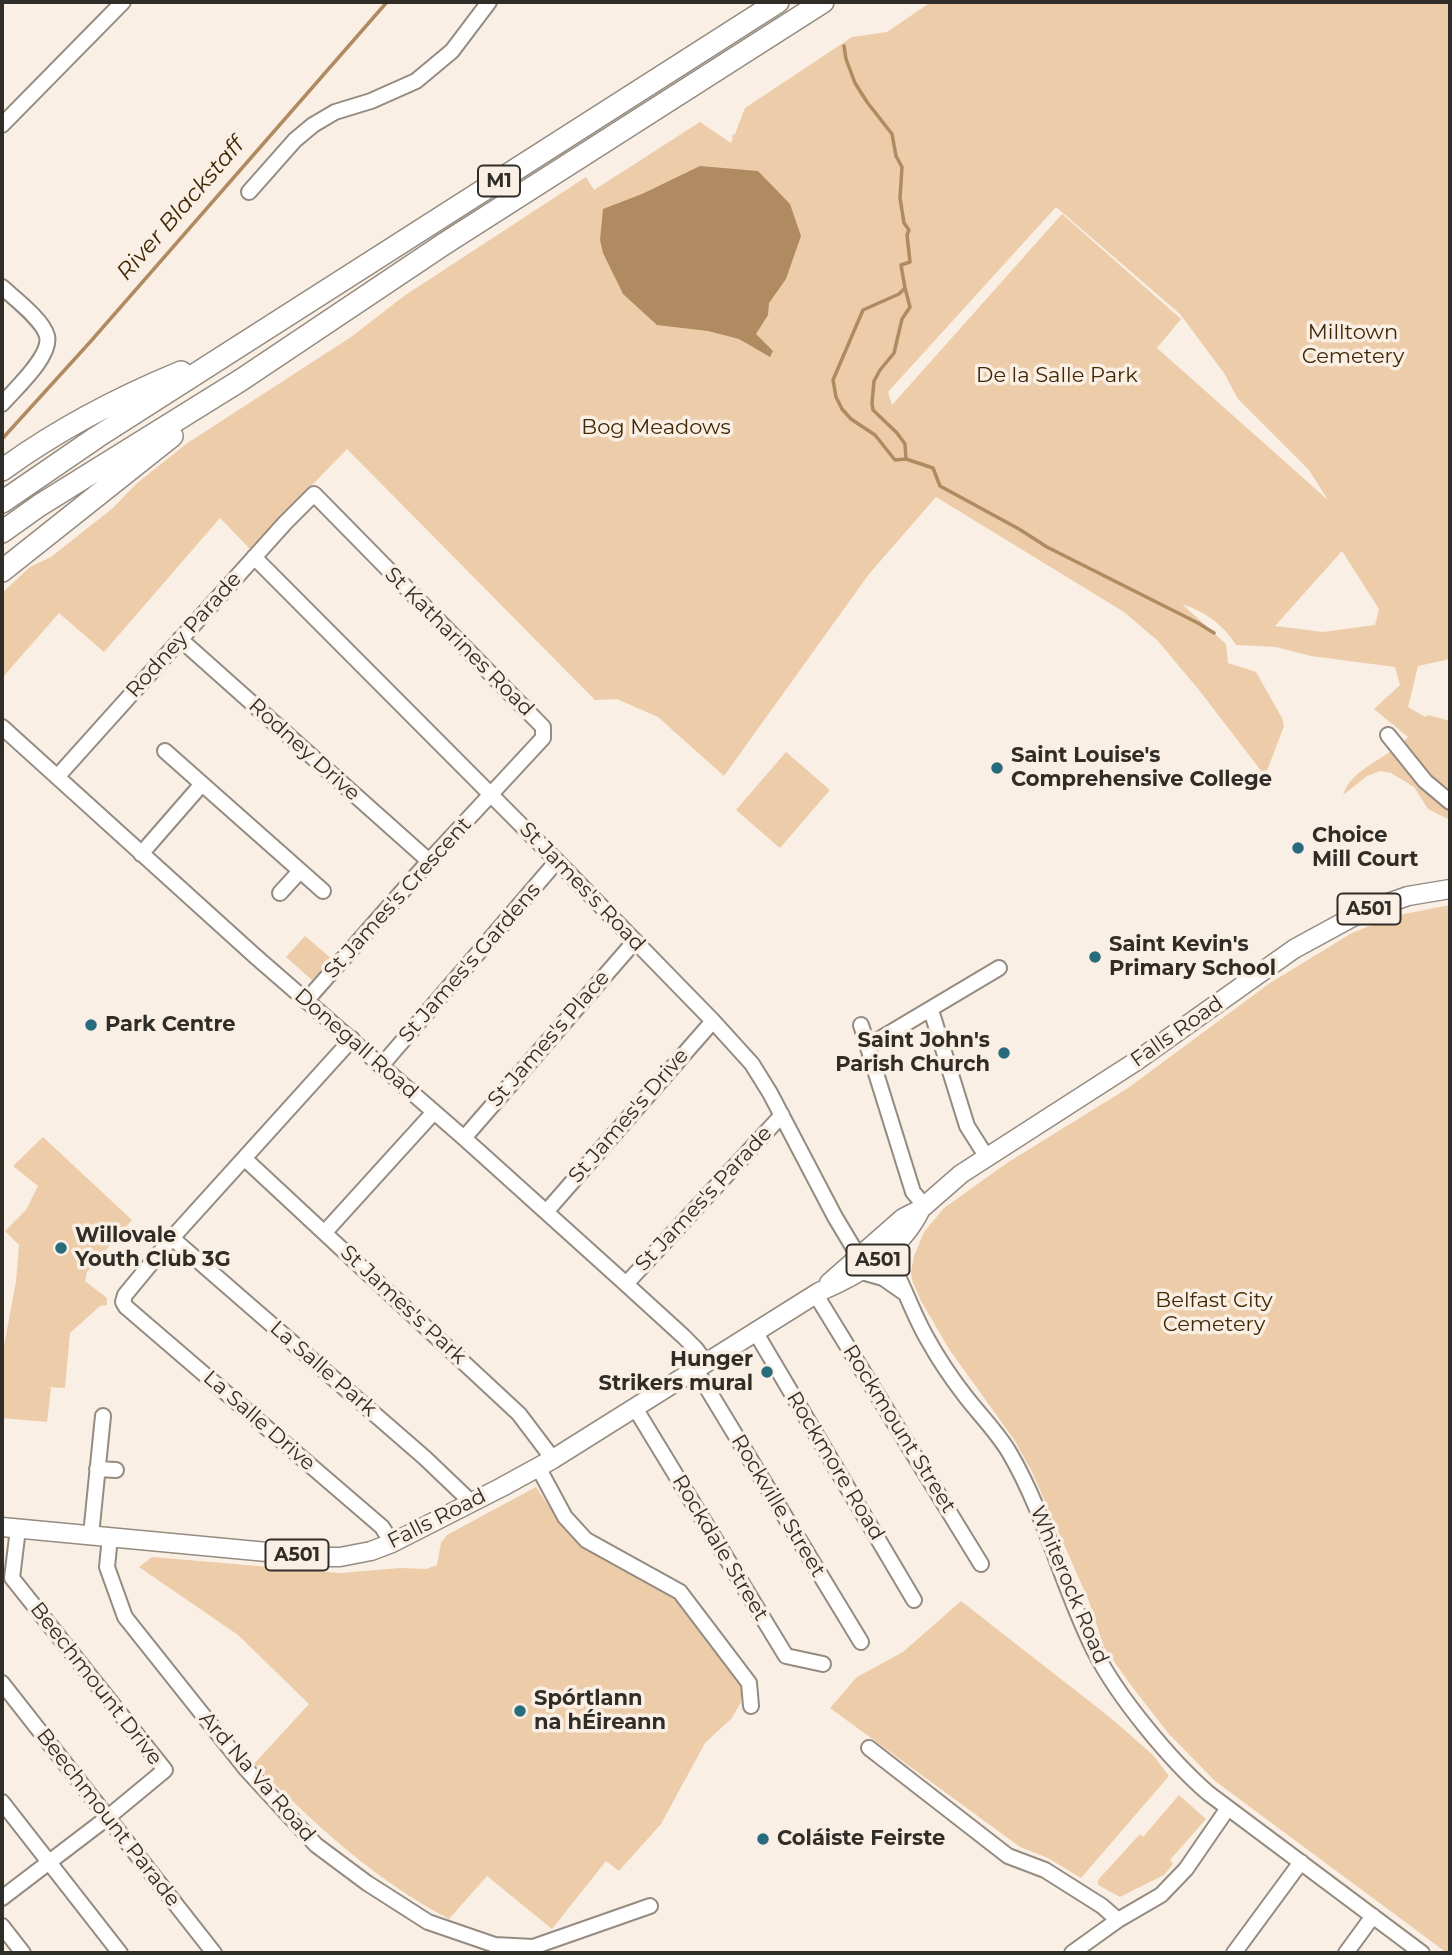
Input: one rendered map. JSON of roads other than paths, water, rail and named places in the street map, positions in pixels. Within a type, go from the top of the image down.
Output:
[{"type":"highway","name":"M1","points":[[2,502],[97,437],[778,2]]},
{"type":"highway","name":"M1","points":[[2,533],[40,505],[241,380],[444,244],[823,2]]},
{"type":"highway","points":[[2,470],[34,446],[152,384],[220,360]]},
{"type":"highway","points":[[2,571],[241,380]]},
{"type":"main road","name":"Falls Road","points":[[10,1528],[340,1557],[371,1551],[392,1543],[545,1463],[818,1293],[881,1248],[903,1218],[922,1207],[986,1156],[1135,1062],[1285,955],[1360,913],[1408,896],[1450,888]]},
{"type":"street","points":[[2,125],[124,2]]},
{"type":"street","points":[[249,192],[295,140],[313,124],[335,112],[371,101],[416,81],[452,51],[489,2]]},
{"type":"street","points":[[2,286],[37,321],[47,333],[48,341],[40,360],[2,404]]},
{"type":"street","name":"Rodney Parade","points":[[57,777],[314,494]]},
{"type":"street","name":"St Katharines Road","points":[[314,494],[543,727],[543,738],[491,794]]},
{"type":"street","name":"St James's Road","points":[[254,557],[557,861],[713,1021],[751,1064],[782,1115],[860,1264]]},
{"type":"street","name":"Rodney Drive","points":[[180,639],[429,861]]},
{"type":"street","name":"Donegall Road","points":[[2,727],[683,1336],[696,1349],[701,1367]]},
{"type":"street","points":[[1388,735],[1425,781],[1450,802]]},
{"type":"street","points":[[165,751],[323,891]]},
{"type":"street","points":[[141,854],[202,784]]},
{"type":"street","name":"St James's Crescent","points":[[306,1001],[491,794]]},
{"type":"street","name":"St James's Gardens","points":[[382,1065],[557,861]]},
{"type":"street","points":[[280,893],[300,871]]},
{"type":"street","name":"St James's Place","points":[[464,1138],[635,941]]},
{"type":"street","points":[[868,1046],[999,968]]},
{"type":"street","points":[[931,1010],[967,1126],[986,1156]]},
{"type":"street","name":"St James's Drive","points":[[546,1212],[713,1021]]},
{"type":"street","points":[[862,1025],[912,1192],[922,1207]]},
{"type":"street","points":[[172,1238],[352,1039]]},
{"type":"street","points":[[325,1233],[434,1112]]},
{"type":"street","name":"St James's Parade","points":[[626,1284],[782,1115]]},
{"type":"street","name":"St James's Park","points":[[245,1159],[519,1414],[545,1463],[565,1517],[586,1540],[680,1592],[749,1683],[751,1706]]},
{"type":"street","name":"La Salle Drive","points":[[172,1238],[125,1295],[123,1301],[126,1307],[382,1527],[392,1543]]},
{"type":"street","name":"La Salle Park","points":[[172,1238],[414,1448],[471,1502]]},
{"type":"street","name":"Whiterock Road","points":[[881,1248],[934,1351],[1008,1451],[1043,1522],[1094,1651],[1108,1675],[1154,1735],[1191,1779],[1422,1953]]},
{"type":"street","points":[[860,1264],[904,1293]]},
{"type":"street","name":"Rockmount Street","points":[[818,1293],[981,1564]]},
{"type":"street","name":"Rockmore Road","points":[[755,1333],[914,1600]]},
{"type":"street","name":"Rockville Street","points":[[701,1367],[861,1642]]},
{"type":"street","name":"Rockdale Street","points":[[635,1408],[786,1656],[823,1664]]},
{"type":"street","points":[[91,1535],[103,1416]]},
{"type":"street","points":[[97,1469],[116,1470]]},
{"type":"street","name":"Beechmount Drive","points":[[10,1528],[12,1578],[165,1770],[107,1818]]},
{"type":"street","name":"Ard Na Va Road","points":[[110,1537],[107,1567],[125,1617],[246,1769],[316,1845],[367,1883],[429,1922],[495,1945],[533,1947],[650,1906]]},
{"type":"street","name":"Beechmount Parade","points":[[2,1683],[214,1953]]},
{"type":"street","points":[[869,1748],[1008,1856],[1045,1870],[1102,1906],[1118,1920]]},
{"type":"street","points":[[2,1802],[120,1953]]},
{"type":"street","points":[[1073,1953],[1118,1920],[1161,1895],[1186,1869],[1228,1808]]},
{"type":"street","points":[[2,1898],[107,1818]]},
{"type":"street","points":[[1234,1953],[1301,1862]]},
{"type":"street","points":[[1346,1953],[1373,1916]]},
{"type":"street","points":[[2,1926],[23,1953]]},
{"type":"waterway","name":"River Blackstaff","points":[[2,439],[387,2]]},
{"type":"waterway","points":[[844,46],[855,83],[892,134],[896,156],[902,167],[900,198],[904,223],[909,230],[907,235],[910,262],[901,265],[905,288],[899,294],[863,310],[833,380],[836,397],[842,409],[851,419],[875,435],[895,460],[906,459],[933,468],[940,486],[1047,547],[1214,633]]},
{"type":"waterway","points":[[905,288],[910,307],[902,319],[894,353],[874,381],[872,403],[873,410],[905,444],[906,459]]},
{"type":"place","name":"Saint Louise's Comprehensive College","points":[[997,768]]},
{"type":"place","name":"Choice Mill Court","points":[[1298,848]]},
{"type":"place","name":"Saint Kevin's Primary School","points":[[1095,957]]},
{"type":"place","name":"Park Centre","points":[[91,1025]]},
{"type":"place","name":"Saint John's Parish Church","points":[[1004,1053]]},
{"type":"place","name":"Willovale Youth Club 3G","points":[[61,1248]]},
{"type":"place","name":"Hunger Strikers mural","points":[[767,1372]]},
{"type":"place","name":"Spórtlann na hÉireann","points":[[520,1711]]},
{"type":"place","name":"Coláiste Feirste","points":[[763,1839]]},
{"type":"park label","name":"Milltown Cemetery","points":[[1353,345]]},
{"type":"park label","name":"De la Salle Park","points":[[1057,376]]},
{"type":"park label","name":"Bog Meadows","points":[[656,428]]},
{"type":"park label","name":"Belfast City Cemetery","points":[[1214,1313]]}]
